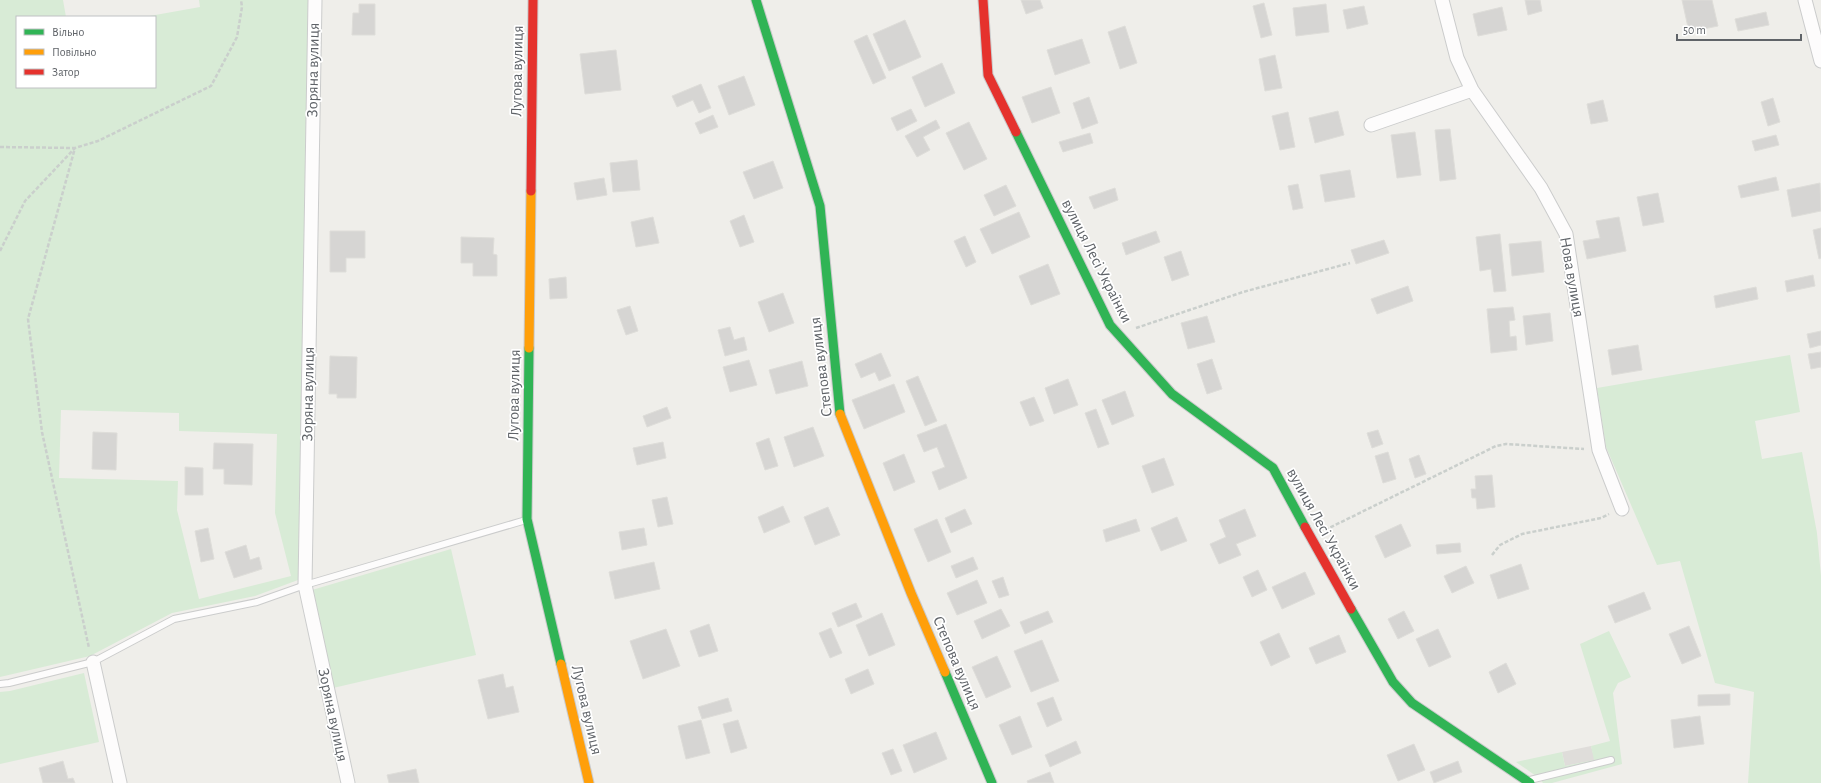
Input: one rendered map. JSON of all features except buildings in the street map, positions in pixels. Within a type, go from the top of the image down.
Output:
[{"type":"street","name":"Зоряна вулиця","points":[[315,0],[305,585],[348,783]]},
{"type":"street","name":"Лугова вулиця","points":[[533,0],[527,519],[589,783]]},
{"type":"street","name":"Степова вулиця","points":[[756,0],[820,206],[839,412],[911,593],[992,783]]},
{"type":"street","name":"вулиця Лесі Українки","points":[[983,0],[988,75],[1110,325],[1172,394],[1273,468],[1310,537],[1393,682],[1412,703],[1530,782]]},
{"type":"street","name":"Нова вулиця","points":[[1442,0],[1457,58],[1472,90],[1541,188],[1566,234],[1599,450],[1622,509]]},
{"type":"street","points":[[1805,0],[1821,61]]},
{"type":"street","points":[[1371,125],[1472,90]]},
{"type":"street","points":[[92,662],[120,783]]},
{"type":"lane","points":[[0,684],[92,662],[174,619],[257,602],[305,585],[527,519]]},
{"type":"lane","points":[[1530,782],[1611,760]]},
{"type":"path","points":[[0,147],[75,148],[98,141],[211,86],[237,37],[242,7],[241,0]]},
{"type":"path","points":[[0,251],[25,201],[75,148]]},
{"type":"path","points":[[75,148],[28,320],[42,432],[92,662]]},
{"type":"path","points":[[1119,336],[1139,327],[1243,292],[1350,263]]},
{"type":"path","points":[[1310,537],[1496,446],[1506,444],[1599,450]]},
{"type":"path","points":[[1492,555],[1500,545],[1522,534],[1601,518],[1622,509]]},
{"type":"shaded area","points":[[1591,746],[1595,760],[1565,766],[1562,752]]},
{"type":"green space","points":[[0,0],[63,0],[66,16],[16,16],[16,88],[156,88],[156,16],[150,16],[200,7],[199,0],[308,0],[298,580],[255,596],[172,613],[90,656],[0,677]],"holes":[[[61,410],[179,413],[179,431],[277,434],[275,513],[291,576],[199,599],[177,510],[178,481],[59,478]]]},
{"type":"green space","points":[[1790,355],[1800,412],[1755,421],[1762,459],[1802,452],[1817,533],[1821,576],[1821,783],[1748,783],[1754,692],[1715,683],[1680,561],[1657,565],[1606,447],[1597,388]]},
{"type":"green space","points":[[451,549],[476,655],[333,688],[312,590]]},
{"type":"green space","points":[[1609,631],[1631,677],[1618,683],[1613,693],[1622,764],[1552,783],[1543,783],[1539,778],[1516,762],[1562,752],[1565,766],[1594,760],[1591,746],[1610,741],[1580,644]]},
{"type":"green space","points":[[84,673],[99,742],[0,764],[0,692],[10,691]]},
{"type":"traffic: fast","points":[[756,0],[820,206],[840,414]]},
{"type":"traffic: fast","points":[[1016,132],[1110,325],[1172,394],[1273,468],[1305,527]]},
{"type":"traffic: fast","points":[[529,348],[527,519],[561,664]]},
{"type":"traffic: fast","points":[[1351,609],[1393,682],[1412,703],[1530,783]]},
{"type":"traffic: fast","points":[[945,672],[992,783]]},
{"type":"traffic: slow","points":[[529,348],[531,191]]},
{"type":"traffic: slow","points":[[840,414],[911,593],[945,672]]},
{"type":"traffic: slow","points":[[561,664],[589,783]]},
{"type":"traffic: jam","points":[[531,191],[533,0]]},
{"type":"traffic: jam","points":[[983,0],[988,75],[1016,132]]},
{"type":"traffic: jam","points":[[1305,527],[1351,609]]}]
